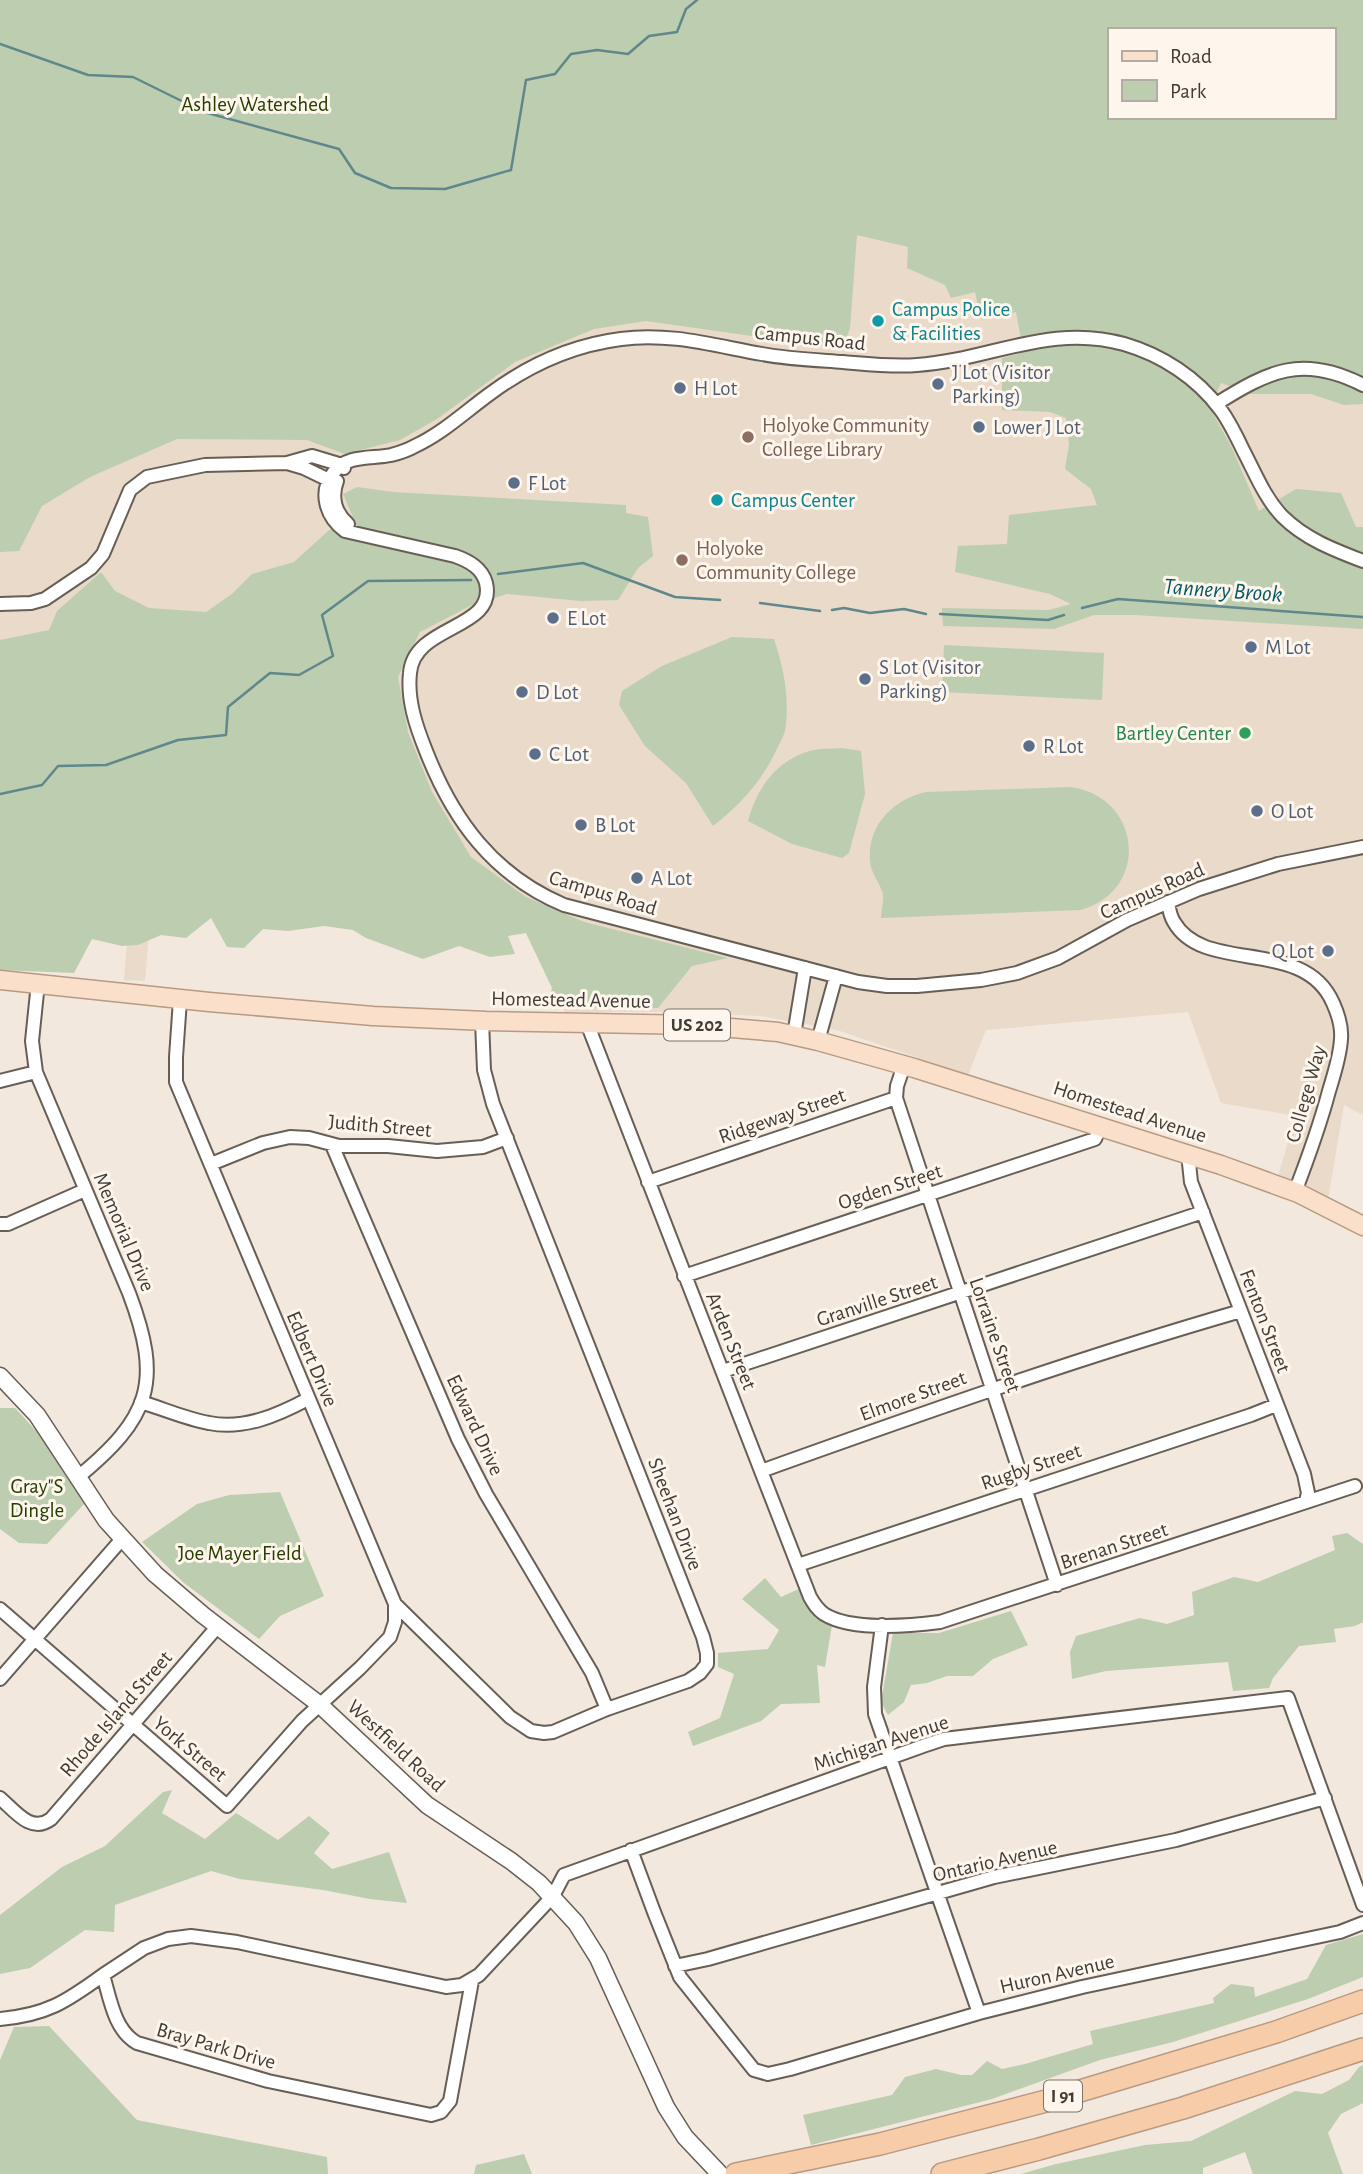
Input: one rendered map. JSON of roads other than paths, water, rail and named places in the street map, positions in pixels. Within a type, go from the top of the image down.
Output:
[{"type":"highway","name":"I 91","points":[[736,2174],[880,2144],[1050,2100],[1188,2060],[1363,2001]]},
{"type":"highway","name":"I 91","points":[[943,2174],[1184,2108],[1363,2049]]},
{"type":"main road","name":"Homestead Avenue","points":[[0,980],[332,1013],[482,1021],[727,1027],[794,1035],[904,1065],[1188,1154],[1295,1192],[1363,1226]]},
{"type":"main road","name":"Westfield Road","points":[[0,1376],[37,1415],[98,1509],[122,1539],[171,1588],[320,1705],[427,1805],[511,1861],[553,1896],[576,1923],[598,1958],[666,2107],[691,2144],[720,2174]]},
{"type":"street","name":"Campus Road","points":[[0,604],[31,603],[45,599],[91,568],[103,554],[130,490],[147,477],[205,465],[287,463],[313,456],[347,464],[390,455],[414,447],[514,377],[547,360],[602,342],[638,337],[687,340],[784,358],[887,366],[939,363],[1038,340],[1063,337],[1094,338],[1134,348],[1166,362],[1188,376],[1216,404],[1228,421],[1265,494],[1279,512],[1322,545],[1363,561]]},
{"type":"street","points":[[1216,404],[1264,376],[1293,369],[1328,372],[1363,385]]},
{"type":"street","points":[[287,463],[332,482],[336,469],[347,464]]},
{"type":"street","name":"Campus Road","points":[[332,482],[336,508],[342,519],[362,535],[455,556],[477,568],[484,578],[487,596],[483,607],[470,618],[422,646],[410,668],[410,691],[416,725],[444,791],[470,834],[522,884],[564,905],[873,985],[902,987],[1028,970],[1058,958],[1127,920],[1199,889],[1271,866],[1363,847]]},
{"type":"street","name":"College Way","points":[[1168,902],[1174,923],[1192,940],[1212,948],[1278,962],[1304,971],[1322,985],[1332,1000],[1340,1028],[1339,1052],[1319,1126],[1295,1192]]},
{"type":"street","points":[[794,1035],[805,968]]},
{"type":"street","points":[[818,1041],[836,976]]},
{"type":"street","name":"Memorial Drive","points":[[38,983],[32,1041],[36,1072],[129,1293],[143,1335],[147,1371],[135,1419],[119,1439],[77,1478]]},
{"type":"street","name":"Edbert Drive","points":[[180,999],[176,1082],[395,1604]]},
{"type":"street","name":"Sheehan Drive","points":[[395,1604],[510,1717],[531,1731],[544,1734],[688,1681],[704,1669],[707,1660],[707,1653],[651,1504],[493,1104],[485,1078],[482,1021]]},
{"type":"street","name":"Arden Street","points":[[587,1023],[810,1597],[820,1611],[828,1616],[843,1621],[882,1625]]},
{"type":"street","points":[[896,1098],[904,1065]]},
{"type":"street","points":[[0,1081],[36,1072]]},
{"type":"street","name":"Ridgeway Street","points":[[648,1182],[896,1098]]},
{"type":"street","name":"Lorraine Street","points":[[896,1098],[1057,1585]]},
{"type":"street","name":"Ogden Street","points":[[684,1276],[1095,1139],[1101,1126]]},
{"type":"street","name":"Judith Street","points":[[211,1164],[254,1146],[285,1138],[309,1138],[332,1145],[355,1147],[388,1146],[446,1151],[483,1147],[506,1138]]},
{"type":"street","name":"Edward Drive","points":[[332,1145],[458,1439],[486,1494],[592,1673],[607,1709]]},
{"type":"street","name":"Fenton Street","points":[[1188,1154],[1191,1182],[1305,1479],[1307,1501]]},
{"type":"street","points":[[0,1224],[8,1224],[85,1190]]},
{"type":"street","name":"Granville Street","points":[[723,1371],[1203,1212]]},
{"type":"street","name":"Elmore Street","points":[[761,1471],[993,1388],[1241,1311]]},
{"type":"street","points":[[141,1402],[210,1423],[234,1425],[271,1416],[308,1399]]},
{"type":"street","name":"Rugby Street","points":[[798,1565],[1276,1405]]},
{"type":"street","name":"Brenan Street","points":[[882,1625],[940,1622],[1355,1486]]},
{"type":"street","points":[[0,1679],[122,1539]]},
{"type":"street","points":[[320,1705],[390,1637],[395,1622],[395,1604]]},
{"type":"street","name":"York Street","points":[[0,1609],[227,1806],[302,1721],[320,1705]]},
{"type":"street","points":[[882,1625],[874,1708],[979,2013]]},
{"type":"street","name":"Rhode Island Street","points":[[0,1798],[29,1823],[41,1825],[51,1819],[218,1626]]},
{"type":"street","name":"Michigan Avenue","points":[[553,1896],[565,1875],[944,1739],[1288,1698],[1325,1798]]},
{"type":"street","points":[[1325,1798],[1363,1905]]},
{"type":"street","name":"Ontario Avenue","points":[[675,1966],[708,1959],[994,1877],[1176,1840],[1325,1798]]},
{"type":"street","points":[[631,1850],[675,1966]]},
{"type":"street","points":[[0,2019],[23,2017],[50,2010],[144,1948],[191,1936],[237,1942],[446,1987],[462,1986],[472,1981],[553,1896]]},
{"type":"street","name":"Huron Avenue","points":[[675,1966],[680,1977],[754,2070],[763,2074],[790,2069],[979,2013],[1082,1987],[1340,1933],[1363,1923]]},
{"type":"street","name":"Bray Park Drive","points":[[103,1975],[120,2025],[128,2038],[136,2043],[268,2081],[431,2115],[441,2112],[450,2101],[472,1981]]},
{"type":"waterway","points":[[0,44],[88,75],[133,77],[204,112],[339,149],[355,173],[391,188],[445,189],[511,170],[526,80],[555,74],[571,54],[597,50],[628,54],[649,36],[677,32],[686,9],[697,0]]},
{"type":"waterway","name":"Tannery Brook","points":[[498,574],[583,563],[675,597],[720,600]]},
{"type":"waterway","name":"Tannery Brook","points":[[0,794],[42,785],[58,766],[106,765],[178,740],[226,735],[228,707],[270,673],[299,675],[333,656],[322,615],[368,581],[471,580]]},
{"type":"waterway","name":"Tannery Brook","points":[[1082,608],[1118,599],[1363,617]]},
{"type":"waterway","name":"Tannery Brook","points":[[760,603],[820,611]]},
{"type":"waterway","name":"Tannery Brook","points":[[832,610],[844,608],[870,613],[904,609],[926,614]]},
{"type":"waterway","name":"Tannery Brook","points":[[940,614],[1048,620],[1064,615]]},
{"type":"place","name":"Campus Police & Facilities","points":[[878,321]]},
{"type":"place","name":"J Lot (Visitor Parking)","points":[[938,384]]},
{"type":"place","name":"H Lot","points":[[680,388]]},
{"type":"place","name":"Lower J Lot","points":[[979,427]]},
{"type":"place","name":"Holyoke Community College Library","points":[[748,437]]},
{"type":"place","name":"F Lot","points":[[514,483]]},
{"type":"place","name":"Campus Center","points":[[717,500]]},
{"type":"place","name":"Holyoke Community College","points":[[682,560]]},
{"type":"place","name":"E Lot","points":[[553,618]]},
{"type":"place","name":"M Lot","points":[[1251,647]]},
{"type":"place","name":"S Lot (Visitor Parking)","points":[[865,679]]},
{"type":"place","name":"D Lot","points":[[522,692]]},
{"type":"place","name":"Bartley Center","points":[[1245,733]]},
{"type":"place","name":"R Lot","points":[[1029,746]]},
{"type":"place","name":"C Lot","points":[[535,754]]},
{"type":"place","name":"O Lot","points":[[1257,811]]},
{"type":"place","name":"B Lot","points":[[581,825]]},
{"type":"place","name":"A Lot","points":[[637,878]]},
{"type":"place","name":"Q Lot","points":[[1328,951]]},
{"type":"park label","name":"Ashley Watershed","points":[[255,104]]},
{"type":"park label","name":"Gray\"S Dingle","points":[[37,1498]]},
{"type":"park label","name":"Joe Mayer Field","points":[[240,1553]]}]
